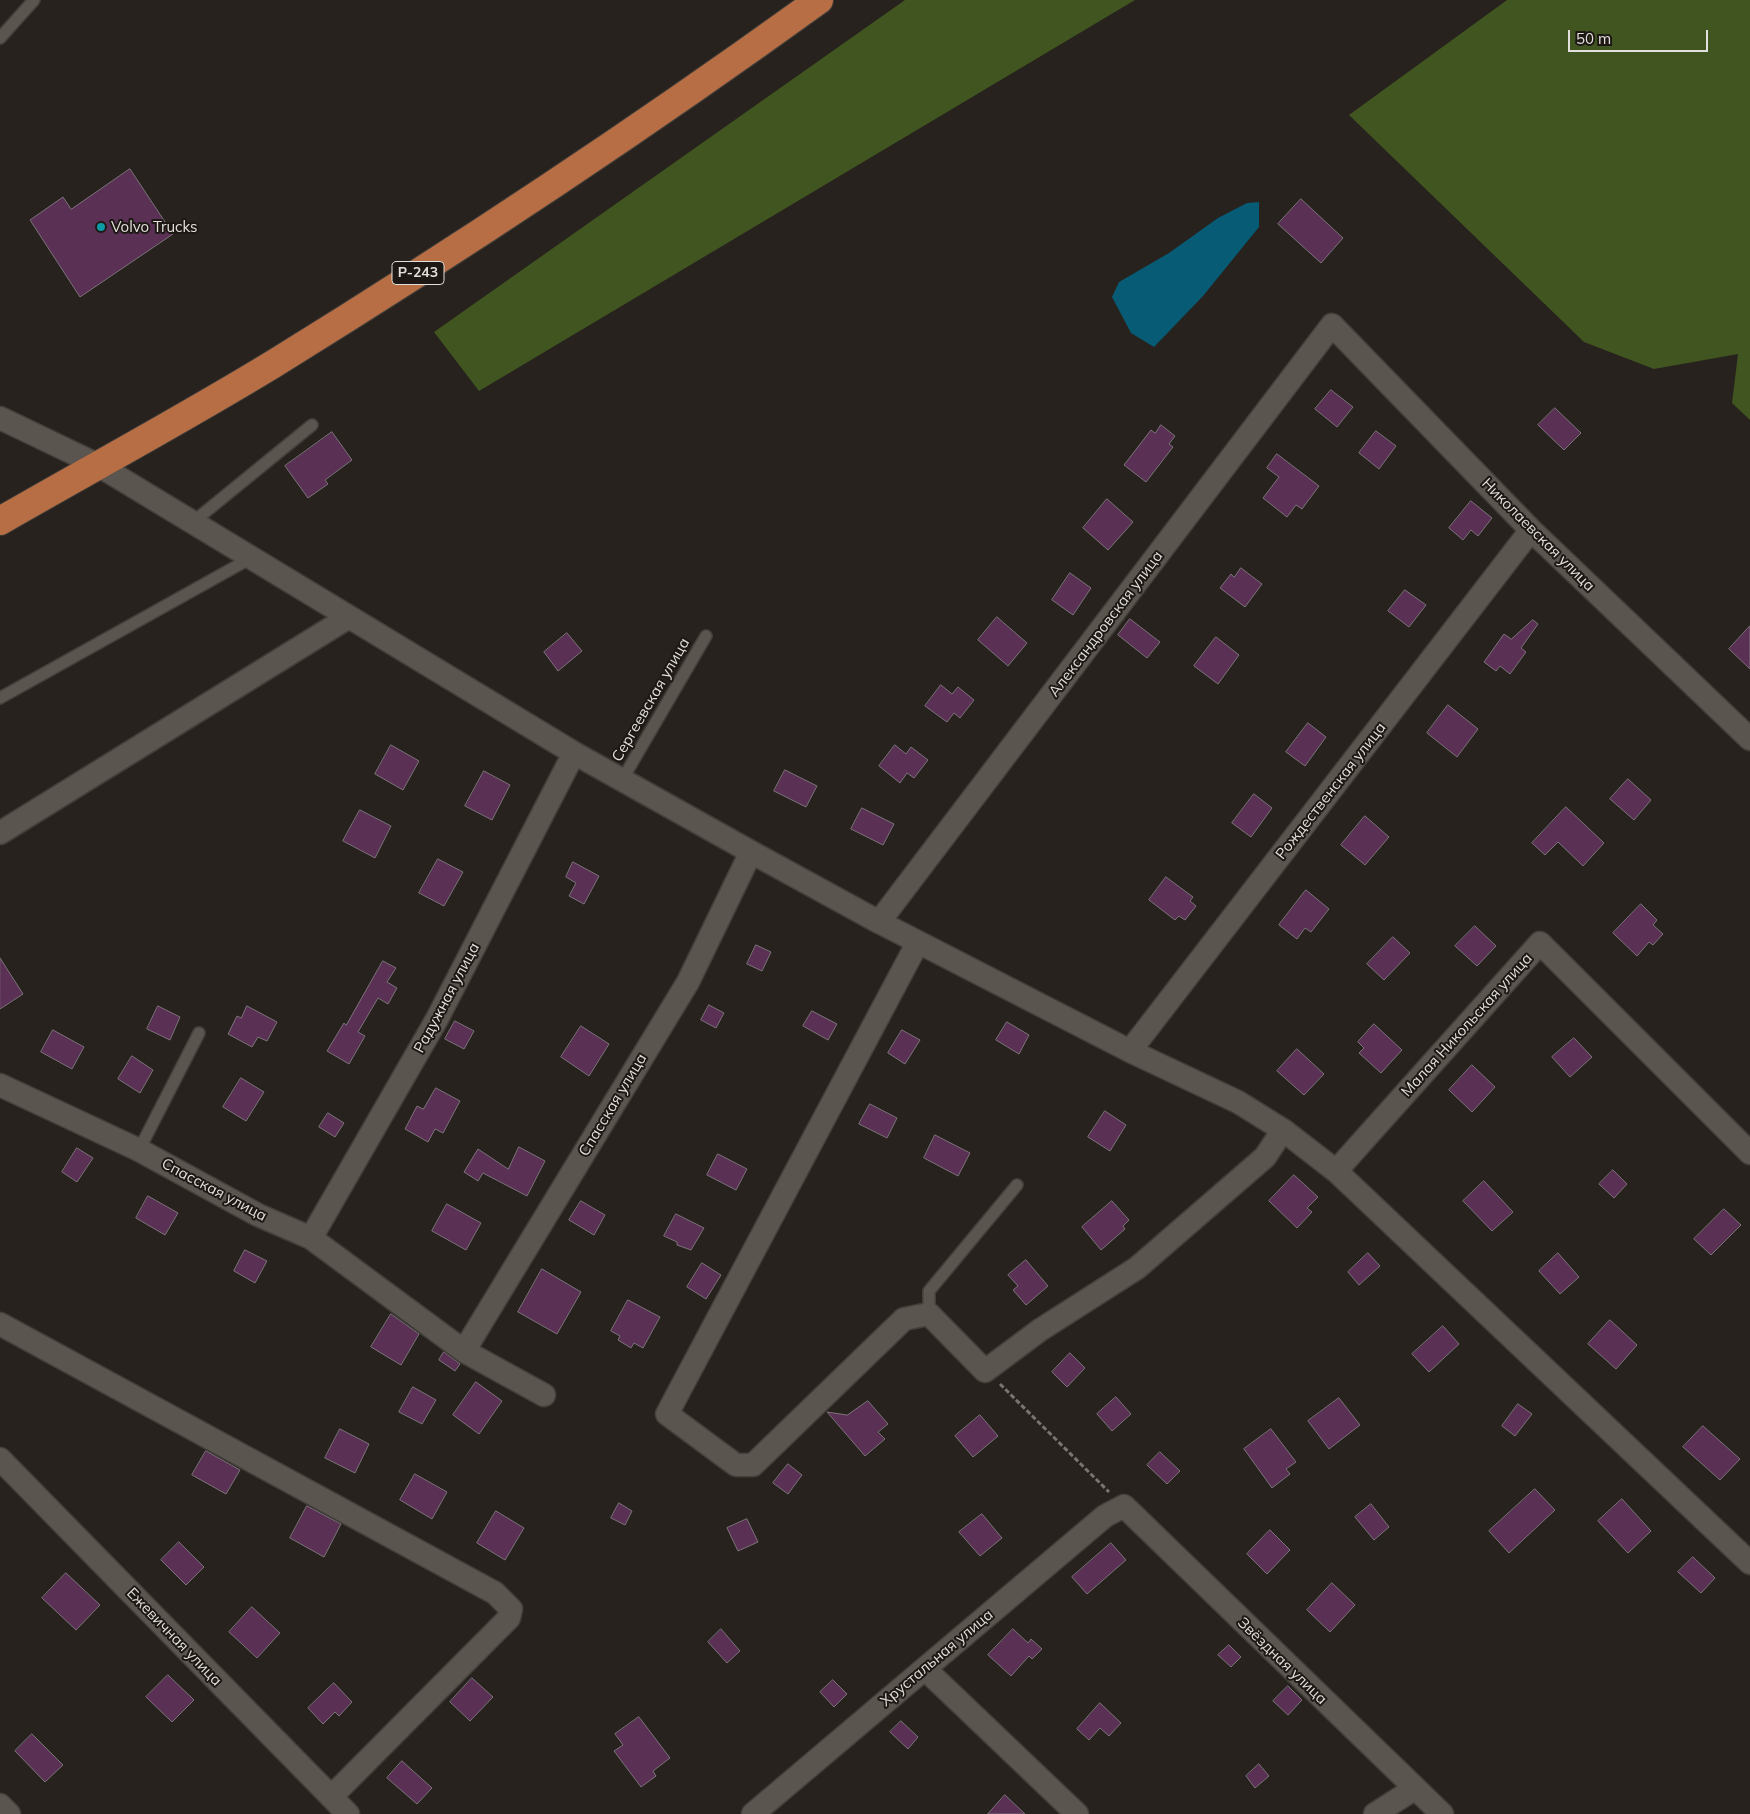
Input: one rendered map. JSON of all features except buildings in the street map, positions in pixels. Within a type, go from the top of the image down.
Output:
[{"type":"highway","name":"Р-243","points":[[0,521],[273,364],[461,245],[604,152],[819,0]]},
{"type":"street","name":"Николаевская улица","points":[[1332,325],[1531,530],[1750,739]]},
{"type":"street","name":"Александровская улица","points":[[879,922],[1332,325]]},
{"type":"street","points":[[0,418],[98,465],[574,753],[751,852],[879,922],[1130,1051],[1238,1102],[1284,1130],[1336,1171],[1750,1563]]},
{"type":"street","name":"Рождественская улица","points":[[1130,1051],[1531,530]]},
{"type":"street","points":[[0,834],[349,617]]},
{"type":"street","name":"Радужная улица","points":[[311,1238],[437,1019],[574,753]]},
{"type":"street","name":"Спасская улица","points":[[464,1352],[688,982],[751,852]]},
{"type":"street","points":[[918,942],[667,1414],[736,1465],[753,1465],[904,1319],[929,1314],[985,1371],[1040,1330],[1136,1268],[1264,1157],[1284,1130]]},
{"type":"street","name":"Малая Никольская улица","points":[[1336,1171],[1540,943],[1750,1153]]},
{"type":"street","name":"Спасская улица","points":[[0,1085],[138,1150],[258,1216],[311,1238],[464,1352],[544,1395]]},
{"type":"street","points":[[0,1324],[495,1593],[511,1608],[509,1618],[331,1797]]},
{"type":"street","name":"Ежевичная улица","points":[[0,1459],[348,1814]]},
{"type":"street","name":"Хрустальная улица","points":[[753,1814],[1105,1516],[1124,1506]]},
{"type":"street","name":"Звёздная улица","points":[[1124,1506],[1414,1789],[1442,1814]]},
{"type":"street","points":[[925,1669],[1077,1814]]},
{"type":"street","points":[[1374,1814],[1414,1789]]},
{"type":"street","points":[[0,1805],[9,1814]]},
{"type":"lane","points":[[0,38],[34,0]]},
{"type":"lane","points":[[193,522],[312,425]]},
{"type":"lane","points":[[0,698],[251,558]]},
{"type":"lane","name":"Сергеевская улица","points":[[622,780],[706,636]]},
{"type":"lane","points":[[138,1150],[199,1032]]},
{"type":"lane","points":[[929,1314],[929,1291],[1017,1185]]},
{"type":"path","points":[[985,1371],[1015,1396],[1124,1506]]},
{"type":"green space","points":[[905,0],[1135,0],[479,391],[434,332]]},
{"type":"green space","points":[[1507,0],[1750,0],[1750,420],[1732,403],[1738,354],[1654,369],[1584,342],[1349,115]]},
{"type":"water","points":[[1259,202],[1259,227],[1203,296],[1154,347],[1131,333],[1112,297],[1119,282],[1169,253],[1218,218],[1247,203]]},
{"type":"place","name":"Volvo Trucks","points":[[101,227]]}]
